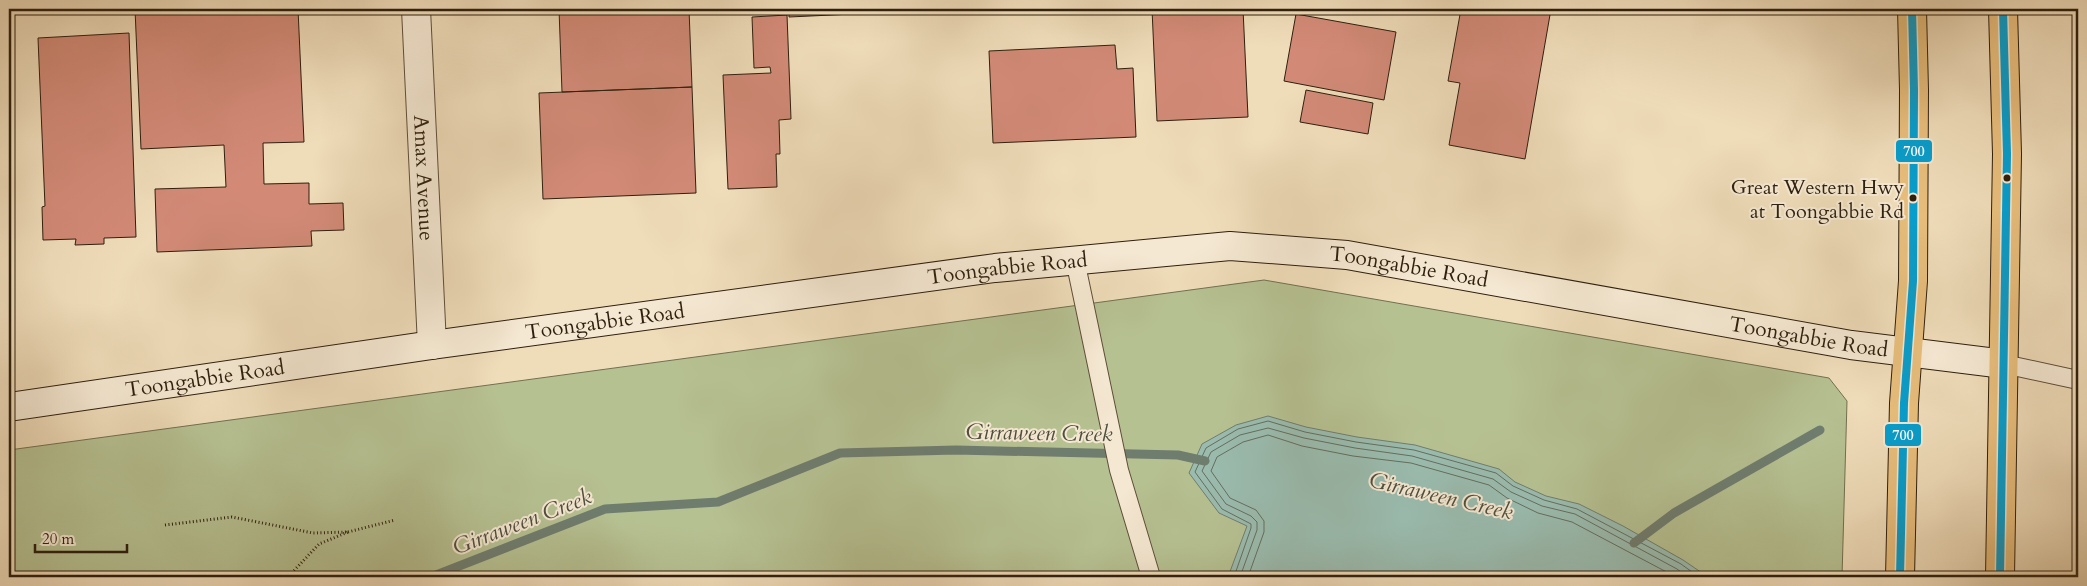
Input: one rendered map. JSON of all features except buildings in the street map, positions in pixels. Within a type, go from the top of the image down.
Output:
[{"type":"highway","points":[[1900,577],[1904,403],[1909,352],[1913,271],[1914,90],[1912,9]]},
{"type":"highway","points":[[2000,577],[2007,154],[2003,9]]},
{"type":"main road","name":"Amax Avenue","points":[[416,9],[432,345]]},
{"type":"main road","name":"Toongabbie Road","points":[[9,407],[432,345],[995,268],[1230,246],[1347,255],[1851,345],[2004,364]]},
{"type":"lane","points":[[1075,260],[1119,470],[1151,577]]},
{"type":"lane","points":[[2004,364],[2078,380]]},
{"type":"path","points":[[165,525],[232,517],[313,533],[348,532]]},
{"type":"path","points":[[288,577],[319,544],[348,532],[395,520]]},
{"type":"green space","points":[[1264,280],[1829,378],[1847,401],[1842,577],[9,577],[9,450]]},
{"type":"water","points":[[1268,416],[1306,427],[1357,437],[1415,445],[1499,469],[1515,482],[1546,496],[1579,504],[1623,526],[1683,560],[1708,577],[1228,577],[1247,526],[1219,513],[1189,473],[1202,444],[1236,425]]},
{"type":"waterway","points":[[1634,543],[1674,513],[1820,430]]},
{"type":"waterway","name":"Girraween Creek","points":[[431,577],[605,509],[718,502],[840,453],[956,450],[1178,455],[1205,461]]},
{"type":"transit line","name":"700","points":[[1900,577],[1904,403],[1913,281],[1914,90],[1912,9]]},
{"type":"transit line","name":"700","points":[[2000,577],[2007,154],[2003,9]]},
{"type":"place","name":"Great Western Hwy at Toongabbie Rd","points":[[1913,198]]}]
